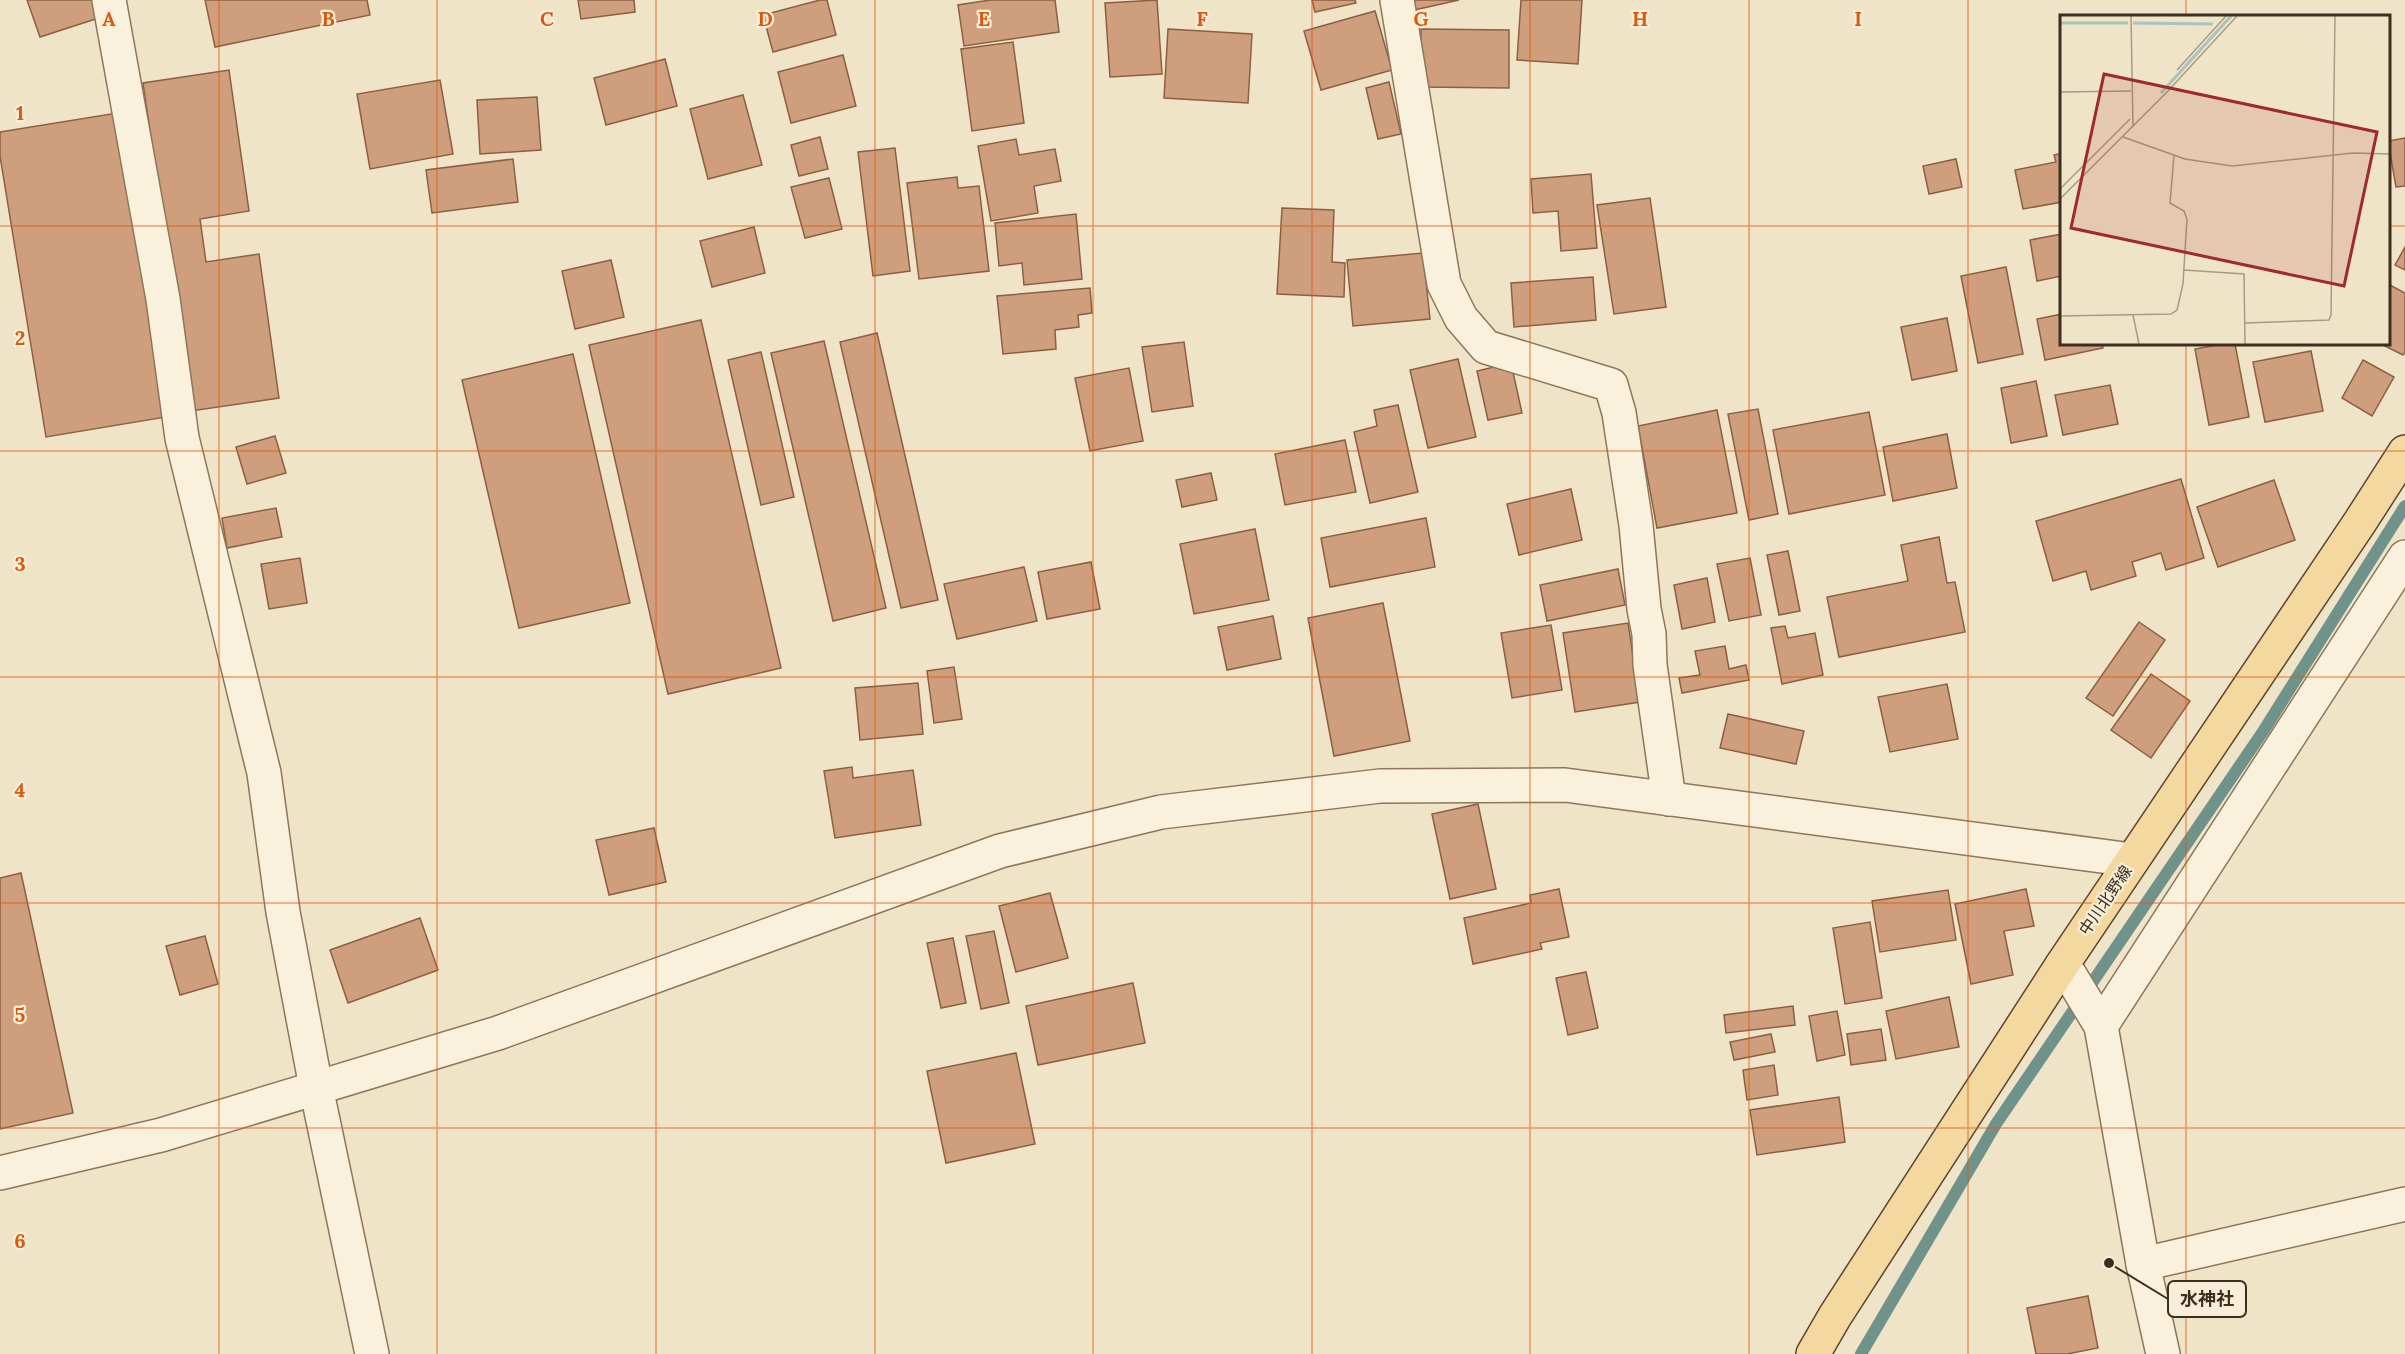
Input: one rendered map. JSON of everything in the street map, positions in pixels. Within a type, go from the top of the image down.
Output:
[{"type":"main road","name":"中川北野線","points":[[1813,1354],[1835,1316],[2066,970],[2132,860],[2405,452]]},
{"type":"street","points":[[109,0],[163,299],[182,438],[264,773],[283,912],[316,1087],[372,1354]]},
{"type":"street","points":[[1397,0],[1444,284],[1461,318],[1486,346],[1611,385],[1619,413],[1636,525],[1644,609],[1649,634],[1650,664],[1669,798]]},
{"type":"street","points":[[2101,1026],[2405,557]]},
{"type":"street","points":[[0,1173],[161,1135],[498,1033],[1000,851],[1161,812],[1380,786],[1565,785],[2132,860]]},
{"type":"street","points":[[2066,970],[2101,1026],[2143,1263],[2163,1354]]},
{"type":"street","points":[[2143,1263],[2405,1204]]},
{"type":"building","points":[[27,0],[102,0],[108,15],[40,37]]},
{"type":"building","points":[[205,0],[367,0],[370,15],[215,47]]},
{"type":"building","points":[[578,0],[634,0],[635,12],[581,19]]},
{"type":"building","points":[[827,0],[836,35],[773,52],[763,15]]},
{"type":"building","points":[[990,0],[1055,0],[1059,32],[964,46],[958,5]]},
{"type":"building","points":[[1157,0],[1162,74],[1110,77],[1105,3]]},
{"type":"building","points":[[1312,0],[1355,0],[1356,3],[1315,12]]},
{"type":"building","points":[[1412,0],[1459,0],[1414,10]]},
{"type":"building","points":[[1521,0],[1582,0],[1578,64],[1517,60]]},
{"type":"building","points":[[1375,11],[1392,70],[1321,90],[1304,31]]},
{"type":"building","points":[[1168,29],[1252,34],[1248,103],[1164,98]]},
{"type":"building","points":[[1421,29],[1509,30],[1509,88],[1421,87]]},
{"type":"building","points":[[1013,42],[1024,123],[972,131],[961,49]]},
{"type":"building","points":[[843,55],[856,106],[791,123],[778,72]]},
{"type":"building","points":[[665,59],[677,106],[606,125],[594,78]]},
{"type":"building","points":[[229,70],[249,211],[200,219],[206,262],[259,254],[279,398],[191,411],[143,83]]},
{"type":"building","points":[[440,80],[453,154],[370,169],[357,94]]},
{"type":"building","points":[[1389,82],[1401,134],[1378,139],[1366,88]]},
{"type":"building","points":[[743,95],[762,165],[708,179],[690,109]]},
{"type":"building","points":[[537,97],[541,150],[480,154],[477,100]]},
{"type":"building","points":[[117,113],[166,417],[46,437],[0,156],[0,132]]},
{"type":"building","points":[[820,137],[828,169],[799,176],[791,145]]},
{"type":"building","points":[[2405,138],[2405,186],[2396,187],[2390,141]]},
{"type":"building","points":[[1016,139],[1019,155],[1055,149],[1061,181],[1034,186],[1038,213],[991,221],[978,146]]},
{"type":"building","points":[[895,148],[910,271],[873,276],[858,152]]},
{"type":"building","points":[[2060,154],[2060,202],[2023,209],[2015,170],[2056,162],[2054,155]]},
{"type":"building","points":[[513,159],[518,202],[432,213],[426,170]]},
{"type":"building","points":[[1956,159],[1962,187],[1929,194],[1923,166]]},
{"type":"building","points":[[1591,174],[1597,248],[1561,251],[1558,211],[1533,213],[1531,179]]},
{"type":"building","points":[[957,177],[958,188],[979,186],[989,271],[919,279],[907,183]]},
{"type":"building","points":[[829,178],[842,229],[805,238],[791,187]]},
{"type":"building","points":[[1650,198],[1666,307],[1614,314],[1597,205]]},
{"type":"building","points":[[1282,208],[1334,210],[1332,262],[1345,263],[1344,297],[1277,294]]},
{"type":"building","points":[[1076,214],[1082,279],[1024,285],[1022,263],[999,266],[995,223]]},
{"type":"building","points":[[754,227],[765,273],[712,287],[700,241]]},
{"type":"building","points":[[2060,234],[2060,276],[2037,281],[2030,240]]},
{"type":"building","points":[[2405,247],[2405,270],[2395,265]]},
{"type":"building","points":[[1423,253],[1430,319],[1353,326],[1347,260]]},
{"type":"building","points":[[611,260],[624,317],[575,329],[562,271]]},
{"type":"building","points":[[2006,267],[2023,354],[1978,363],[1961,276]]},
{"type":"building","points":[[1593,277],[1596,320],[1514,327],[1511,283]]},
{"type":"building","points":[[2390,285],[2405,293],[2405,352],[2403,355],[2383,345],[2390,345]]},
{"type":"building","points":[[1090,288],[1092,313],[1078,315],[1079,327],[1055,330],[1056,349],[1003,354],[997,296]]},
{"type":"building","points":[[2060,314],[2060,345],[2102,345],[2103,348],[2045,360],[2037,319]]},
{"type":"building","points":[[1947,318],[1957,371],[1912,380],[1901,327]]},
{"type":"building","points":[[701,320],[781,668],[668,694],[589,345]]},
{"type":"building","points":[[877,333],[938,600],[901,608],[840,342]]},
{"type":"building","points":[[824,341],[886,608],[833,621],[771,353]]},
{"type":"building","points":[[1184,342],[1193,406],[1152,412],[1142,347]]},
{"type":"building","points":[[2217,345],[2235,345],[2249,417],[2209,425],[2195,349]]},
{"type":"building","points":[[2311,351],[2323,411],[2265,422],[2253,362]]},
{"type":"building","points":[[761,352],[794,497],[761,505],[728,360]]},
{"type":"building","points":[[573,354],[630,603],[519,628],[462,380]]},
{"type":"building","points":[[1458,359],[1476,437],[1428,448],[1410,370]]},
{"type":"building","points":[[2363,360],[2394,377],[2372,416],[2342,398]]},
{"type":"building","points":[[1511,363],[1522,413],[1488,420],[1477,371]]},
{"type":"building","points":[[1129,368],[1143,441],[1090,451],[1075,378]]},
{"type":"building","points":[[2036,381],[2047,436],[2011,443],[2001,388]]},
{"type":"building","points":[[2110,385],[2118,424],[2063,435],[2055,395]]},
{"type":"building","points":[[1398,405],[1418,492],[1370,503],[1354,432],[1377,426],[1374,410]]},
{"type":"building","points":[[1758,409],[1778,514],[1749,520],[1728,414]]},
{"type":"building","points":[[1717,410],[1737,513],[1657,528],[1638,426]]},
{"type":"building","points":[[1869,412],[1885,495],[1789,514],[1773,430]]},
{"type":"building","points":[[1947,434],[1957,488],[1893,501],[1883,447]]},
{"type":"building","points":[[275,436],[286,473],[247,484],[236,447]]},
{"type":"building","points":[[1345,440],[1356,492],[1285,505],[1275,454]]},
{"type":"building","points":[[1211,473],[1217,500],[1182,507],[1176,480]]},
{"type":"building","points":[[2181,479],[2204,558],[2166,570],[2161,553],[2132,562],[2136,576],[2091,590],[2086,571],[2053,581],[2036,521]]},
{"type":"building","points":[[2274,480],[2295,540],[2218,567],[2197,507]]},
{"type":"building","points":[[1571,489],[1582,540],[1519,555],[1507,504]]},
{"type":"building","points":[[276,508],[282,537],[227,548],[222,518]]},
{"type":"building","points":[[1426,518],[1435,567],[1330,587],[1321,538]]},
{"type":"building","points":[[1255,529],[1269,600],[1194,614],[1180,544]]},
{"type":"building","points":[[1939,537],[1947,583],[1955,582],[1965,632],[1839,657],[1827,597],[1908,581],[1901,545]]},
{"type":"building","points":[[1788,551],[1800,611],[1779,615],[1767,555]]},
{"type":"building","points":[[300,558],[307,603],[269,609],[261,564]]},
{"type":"building","points":[[1750,558],[1761,615],[1729,621],[1717,564]]},
{"type":"building","points":[[1091,562],[1100,609],[1047,619],[1038,572]]},
{"type":"building","points":[[1024,567],[1037,621],[957,639],[944,584]]},
{"type":"building","points":[[1618,569],[1625,605],[1547,621],[1540,585]]},
{"type":"building","points":[[1707,578],[1715,622],[1682,629],[1674,585]]},
{"type":"building","points":[[1383,603],[1410,741],[1334,756],[1308,618]]},
{"type":"building","points":[[1273,616],[1281,659],[1227,670],[1218,627]]},
{"type":"building","points":[[2139,622],[2165,640],[2113,716],[2086,698]]},
{"type":"building","points":[[1628,623],[1640,702],[1575,712],[1563,633]]},
{"type":"building","points":[[1551,625],[1562,690],[1512,698],[1501,633]]},
{"type":"building","points":[[1785,626],[1788,638],[1815,633],[1823,675],[1782,684],[1771,628]]},
{"type":"building","points":[[1725,646],[1729,669],[1746,665],[1749,680],[1682,693],[1679,678],[1700,675],[1695,651]]},
{"type":"building","points":[[954,667],[962,719],[934,723],[927,671]]},
{"type":"building","points":[[2151,674],[2190,701],[2151,758],[2111,730]]},
{"type":"building","points":[[918,683],[923,734],[860,740],[855,688]]},
{"type":"building","points":[[1947,684],[1958,739],[1890,752],[1878,697]]},
{"type":"building","points":[[1728,714],[1804,731],[1796,764],[1720,748]]},
{"type":"building","points":[[852,767],[853,778],[913,770],[921,825],[835,838],[824,771]]},
{"type":"building","points":[[1478,804],[1496,889],[1450,899],[1432,814]]},
{"type":"building","points":[[654,828],[666,882],[609,895],[596,840]]},
{"type":"building","points":[[21,873],[73,1113],[0,1129],[0,878]]},
{"type":"building","points":[[1559,889],[1569,937],[1540,943],[1542,949],[1473,964],[1464,918],[1531,903],[1530,895]]},
{"type":"building","points":[[2026,889],[2034,926],[2004,931],[2013,975],[1971,984],[1955,904]]},
{"type":"building","points":[[1948,890],[1956,940],[1880,952],[1872,901]]},
{"type":"building","points":[[1050,893],[1068,958],[1016,972],[999,906]]},
{"type":"building","points":[[420,918],[438,970],[348,1003],[330,950]]},
{"type":"building","points":[[1870,922],[1882,998],[1845,1004],[1833,928]]},
{"type":"building","points":[[994,931],[1009,1003],[981,1009],[966,936]]},
{"type":"building","points":[[205,936],[218,984],[180,995],[166,946]]},
{"type":"building","points":[[953,938],[966,1003],[941,1008],[927,943]]},
{"type":"building","points":[[1586,972],[1598,1028],[1568,1035],[1556,978]]},
{"type":"building","points":[[1133,983],[1145,1043],[1038,1065],[1026,1006]]},
{"type":"building","points":[[1949,997],[1959,1047],[1896,1059],[1886,1011]]},
{"type":"building","points":[[1793,1006],[1795,1025],[1726,1033],[1724,1015]]},
{"type":"building","points":[[1837,1011],[1845,1055],[1817,1061],[1809,1016]]},
{"type":"building","points":[[1881,1029],[1886,1060],[1851,1065],[1847,1034]]},
{"type":"building","points":[[1771,1034],[1775,1052],[1734,1060],[1730,1042]]},
{"type":"building","points":[[1016,1053],[1035,1144],[946,1163],[927,1071]]},
{"type":"building","points":[[1774,1065],[1778,1095],[1747,1100],[1743,1070]]},
{"type":"building","points":[[1839,1097],[1845,1142],[1757,1155],[1750,1110]]},
{"type":"building","points":[[2088,1296],[2098,1348],[2067,1354],[2036,1354],[2027,1308]]},
{"type":"waterway","points":[[1861,1354],[1996,1124],[2264,730],[2405,506]]},
{"type":"place","name":"水神社","points":[[2109,1263]]}]
